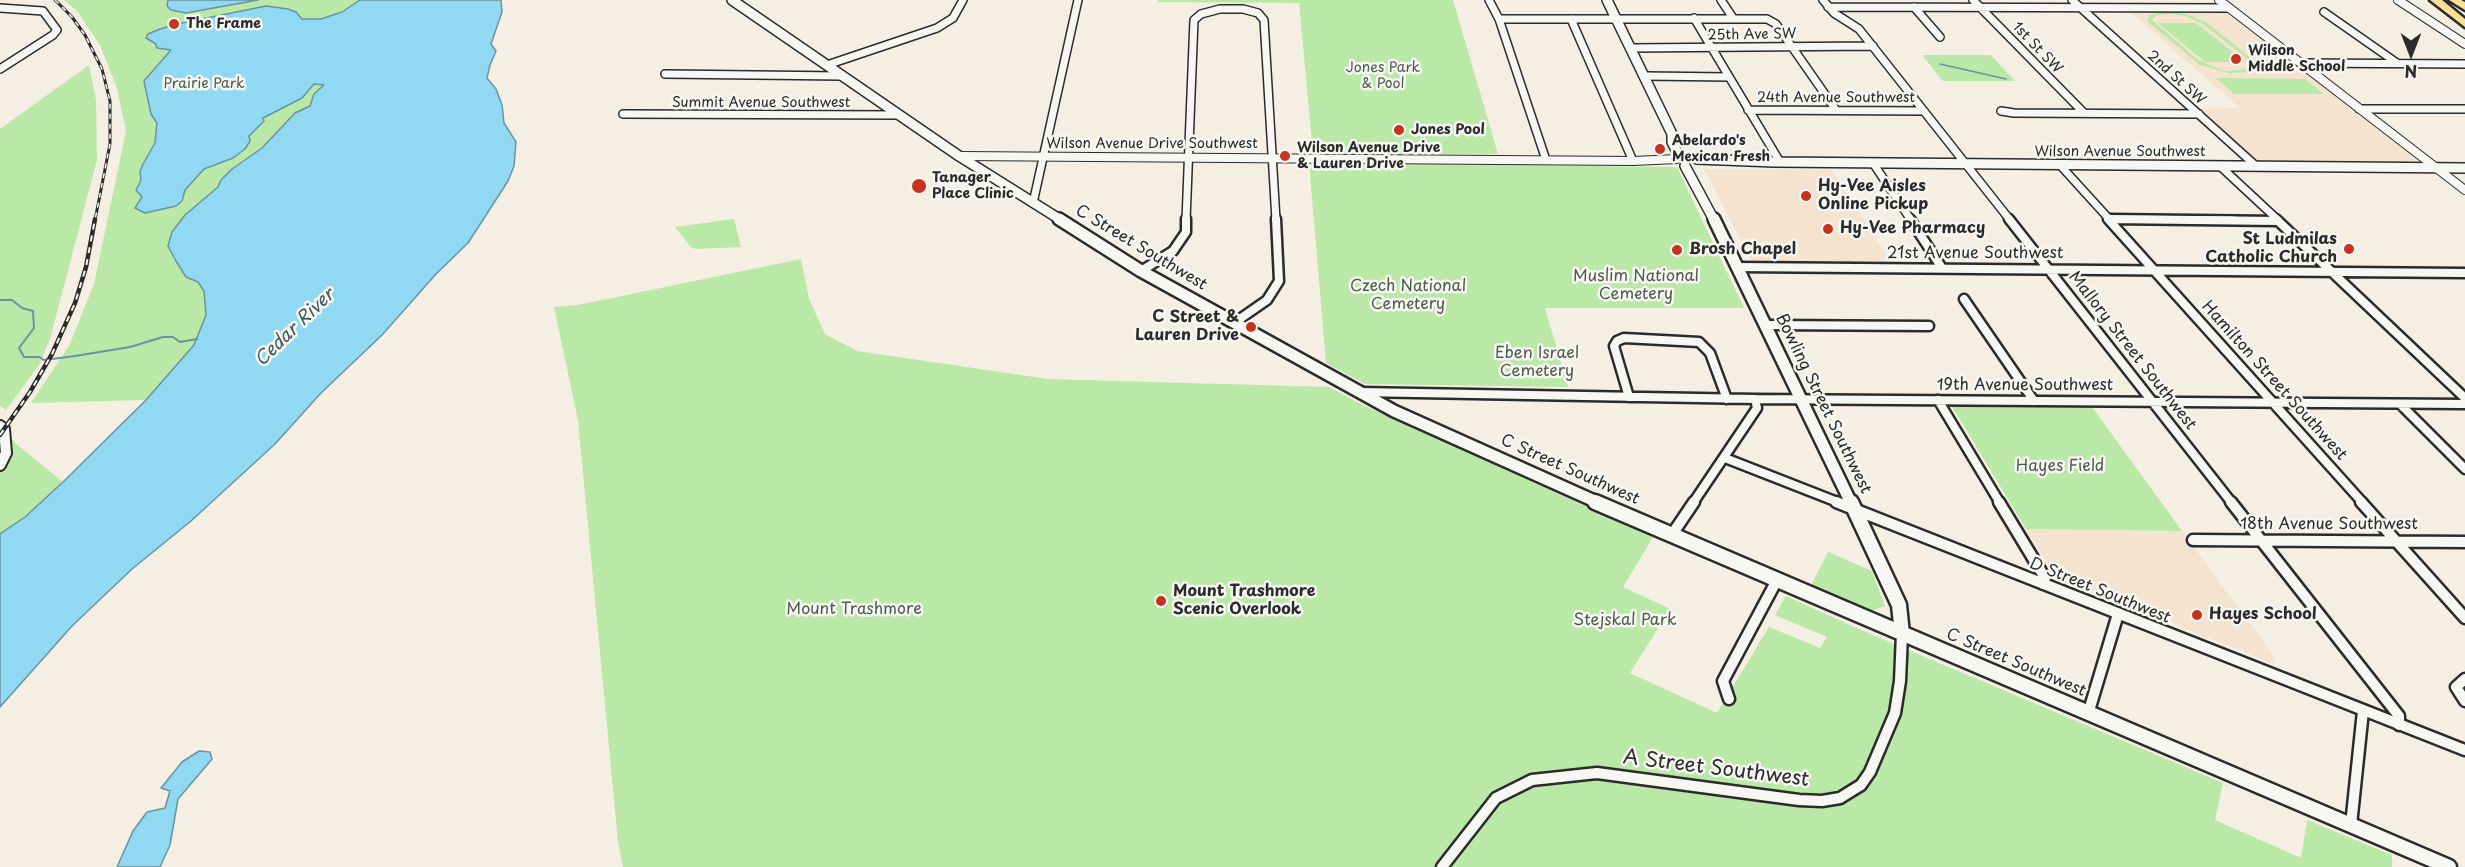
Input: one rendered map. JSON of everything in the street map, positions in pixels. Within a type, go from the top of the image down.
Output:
[{"type":"highway","points":[[2436,0],[2465,18]]},
{"type":"highway","points":[[2436,0],[2465,24]]},
{"type":"highway","points":[[2454,0],[2465,7]]},
{"type":"main road","name":"C Street Southwest","points":[[732,0],[959,156],[1141,271],[1394,411],[1671,536],[2449,867]]},
{"type":"main road","name":"Bowling Street Southwest","points":[[1606,0],[1645,76],[1672,134],[1672,141],[1688,161],[1697,191],[1701,193],[1896,594],[1902,634]]},
{"type":"main road","name":"Wilson Avenue Southwest","points":[[1688,161],[2465,168]]},
{"type":"street","points":[[827,65],[937,28],[952,18],[959,10],[963,0]]},
{"type":"street","points":[[1033,203],[1078,0]]},
{"type":"street","points":[[1489,0],[1498,19],[1546,160]]},
{"type":"street","points":[[1721,0],[1733,18]]},
{"type":"street","name":"1st St SW","points":[[1973,0],[2084,113]]},
{"type":"street","name":"2nd St SW","points":[[2072,0],[2256,166]]},
{"type":"street","points":[[2219,0],[2465,190]]},
{"type":"street","points":[[2398,0],[2465,44]]},
{"type":"street","points":[[1826,3],[1914,7],[2229,8]]},
{"type":"street","name":"Mallory Street Southwest","points":[[1826,3],[1834,13],[1859,29],[1873,46],[2398,716],[2399,725]]},
{"type":"street","points":[[1914,7],[1940,37]]},
{"type":"street","points":[[0,8],[43,11],[57,30],[0,69]]},
{"type":"street","points":[[1141,271],[1168,256],[1184,237],[1187,227],[1194,20],[1211,10],[1229,8],[1257,13],[1264,20],[1279,281],[1267,300],[1234,323]]},
{"type":"street","points":[[2324,12],[2397,63]]},
{"type":"street","points":[[1694,18],[1777,162]]},
{"type":"street","points":[[1498,19],[1767,19],[1776,24],[1836,110]]},
{"type":"street","points":[[1571,19],[1633,161]]},
{"type":"street","name":"25th Ave SW","points":[[1631,48],[1873,46]]},
{"type":"street","points":[[2300,63],[2465,64]]},
{"type":"street","points":[[664,75],[842,76]]},
{"type":"street","points":[[1645,76],[1729,77]]},
{"type":"street","points":[[2359,109],[2465,109]]},
{"type":"street","name":"24th Avenue Southwest","points":[[1748,110],[1924,111]]},
{"type":"street","points":[[2001,111],[2014,113],[2199,114]]},
{"type":"street","name":"Summit Avenue Southwest","points":[[623,114],[899,115]]},
{"type":"street","name":"Wilson Avenue Drive Southwest","points":[[959,156],[1688,161]]},
{"type":"street","points":[[1873,163],[1941,268]]},
{"type":"street","name":"Hamilton Street Southwest","points":[[2060,165],[2465,618]]},
{"type":"street","points":[[2220,166],[2465,398]]},
{"type":"street","points":[[2109,219],[2278,221]]},
{"type":"street","name":"21st Avenue Southwest","points":[[1736,267],[2465,273]]},
{"type":"street","points":[[1964,299],[2034,401]]},
{"type":"street","points":[[1765,325],[1929,326]]},
{"type":"street","points":[[1629,397],[1614,346],[1617,341],[1624,338],[1699,342],[1710,353],[1727,399]]},
{"type":"street","name":"19th Avenue Southwest","points":[[1359,392],[1727,399],[2465,404]]},
{"type":"street","points":[[1671,536],[1757,408],[1755,399]]},
{"type":"street","points":[[1938,400],[2045,578],[2043,584]]},
{"type":"street","points":[[2400,404],[2465,469]]},
{"type":"street","points":[[0,426],[4,429],[6,453],[0,465]]},
{"type":"street","name":"D Street Southwest","points":[[1725,458],[2465,750]]},
{"type":"street","name":"18th Avenue Southwest","points":[[2193,540],[2465,542]]},
{"type":"street","points":[[1729,699],[1723,681],[1777,580]]},
{"type":"street","points":[[2088,714],[2118,614]]},
{"type":"street","name":"A Street Southwest","points":[[1443,867],[1496,798],[1532,780],[1597,774],[1799,800],[1822,801],[1840,798],[1861,785],[1870,772],[1895,713],[1900,681],[1902,634]]},
{"type":"street","points":[[2465,679],[2456,687],[2465,701]]},
{"type":"street","points":[[2351,825],[2363,711]]},
{"type":"shaded area","name":"Wilson Middle School","points":[[2127,9],[2224,9],[2422,164],[2259,162],[2199,109],[2240,108]]},
{"type":"shaded area","points":[[1704,169],[1832,170],[1891,262],[1752,262]]},
{"type":"shaded area","name":"Hayes School","points":[[2026,529],[2182,531],[2271,652],[2277,665],[2056,577]]},
{"type":"green space","name":"Prairie Park","points":[[64,0],[360,0],[324,84],[310,106],[295,113],[262,148],[232,169],[221,180],[218,187],[185,215],[172,232],[186,277],[198,282],[204,291],[207,315],[194,345],[146,400],[31,403],[69,346],[94,284],[126,131],[117,88],[100,45],[77,11]]},
{"type":"green space","name":"Jones Park & Pool","points":[[1158,0],[1453,0],[1498,154],[1313,153],[1299,3],[1158,2]]},
{"type":"green space","points":[[2167,12],[2186,14],[2206,22],[2266,70],[2258,68],[2253,72],[2229,73],[2200,65],[2147,21],[2150,15]],"holes":[[[2157,15],[2185,16],[2203,24],[2250,61],[2252,65],[2250,69],[2225,71],[2198,60],[2152,20]]]},
{"type":"green space","points":[[2158,23],[2196,23],[2245,62],[2205,62]]},
{"type":"green space","points":[[1922,55],[1991,55],[2015,81],[1943,81]]},
{"type":"green space","points":[[89,65],[96,100],[97,160],[50,339],[39,365],[6,410],[0,406],[0,129]]},
{"type":"green space","points":[[2216,78],[2305,79],[2324,94],[2234,94]]},
{"type":"green space","name":"Czech National Cemetery","points":[[1309,163],[1677,167],[1744,308],[1545,308],[1568,387],[1365,384],[1326,363]]},
{"type":"green space","points":[[734,219],[741,247],[696,249],[691,247],[675,227]]},
{"type":"green space","name":"Mount Trashmore","points":[[801,259],[809,299],[825,334],[857,351],[1048,379],[1329,387],[1359,403],[1653,537],[1623,587],[1670,609],[1630,673],[1717,713],[1769,627],[1820,648],[1827,637],[1775,615],[1786,596],[2223,783],[2215,820],[2301,858],[2307,820],[2392,855],[2392,867],[623,867],[618,842],[578,420],[554,307],[578,305]]},
{"type":"green space","name":"Hayes Field","points":[[1951,405],[2092,407],[2182,531],[2026,529]]},
{"type":"green space","points":[[0,426],[16,444],[63,482],[24,517],[0,534]]},
{"type":"green space","points":[[1828,552],[1872,571],[1885,606],[1874,610],[1867,609],[1811,585]]},
{"type":"water","points":[[168,0],[258,0],[186,13],[171,10],[167,6]]},
{"type":"water","name":"Cedar River","points":[[360,0],[501,0],[502,12],[491,44],[496,51],[487,78],[496,89],[502,105],[504,123],[516,142],[514,166],[508,181],[468,243],[436,274],[382,335],[321,393],[275,444],[191,521],[132,569],[72,626],[0,707],[0,534],[25,517],[63,482],[146,400],[194,345],[206,315],[204,291],[198,282],[186,277],[176,261],[168,246],[172,232],[185,215],[218,187],[221,180],[232,169],[262,148],[295,113],[310,106],[314,94],[324,85],[314,84],[302,98],[263,118],[264,121],[249,136],[250,141],[245,149],[233,158],[204,169],[185,190],[182,201],[176,206],[145,213],[135,208],[142,197],[136,190],[141,180],[140,172],[143,164],[155,143],[157,123],[151,114],[144,81],[171,50],[157,48],[156,44],[146,38],[148,34],[177,24],[266,6],[288,9],[296,12],[302,19],[321,19],[342,12]]},
{"type":"water","points":[[199,751],[210,752],[212,759],[178,799],[170,845],[160,867],[117,867],[133,831],[147,812],[165,808],[170,791],[161,788],[182,762]]},
{"type":"waterway","points":[[1940,64],[2006,79]]},
{"type":"waterway","points":[[0,300],[12,300],[22,308],[33,311],[34,328],[19,348],[24,357],[39,357],[44,360],[75,356],[130,347],[163,337],[173,337],[180,342],[197,339]]},
{"type":"railway","points":[[55,0],[72,17],[85,35],[102,69],[110,101],[110,144],[95,220]]},
{"type":"railway","points":[[0,435],[30,392],[52,354],[75,303],[86,267],[95,219]]},
{"type":"place","name":"The Frame","points":[[174,24]]},
{"type":"place","name":"Wilson Middle School","points":[[2236,59]]},
{"type":"place","name":"Jones Pool","points":[[1399,130]]},
{"type":"place","name":"Abelardo's Mexican Fresh","points":[[1660,149]]},
{"type":"place","name":"Wilson Avenue Drive & Lauren Drive","points":[[1285,156]]},
{"type":"place","name":"Tanager Place Clinic","points":[[919,186]]},
{"type":"place","name":"Hy-Vee Aisles Online Pickup","points":[[1806,196]]},
{"type":"place","name":"Hy-Vee Pharmacy","points":[[1828,229]]},
{"type":"place","name":"St Ludmilas Catholic Church","points":[[2349,249]]},
{"type":"place","name":"Brosh Chapel","points":[[1677,250]]},
{"type":"place","name":"C Street & Lauren Drive","points":[[1251,327]]},
{"type":"place","name":"Mount Trashmore Scenic Overlook","points":[[1161,601]]},
{"type":"place","name":"Hayes School","points":[[2197,615]]},
{"type":"park label","name":"Muslim National Cemetery","points":[[1636,286]]},
{"type":"park label","name":"Eben Israel Cemetery","points":[[1537,363]]},
{"type":"park label","name":"Stejskal Park","points":[[1625,621]]}]
